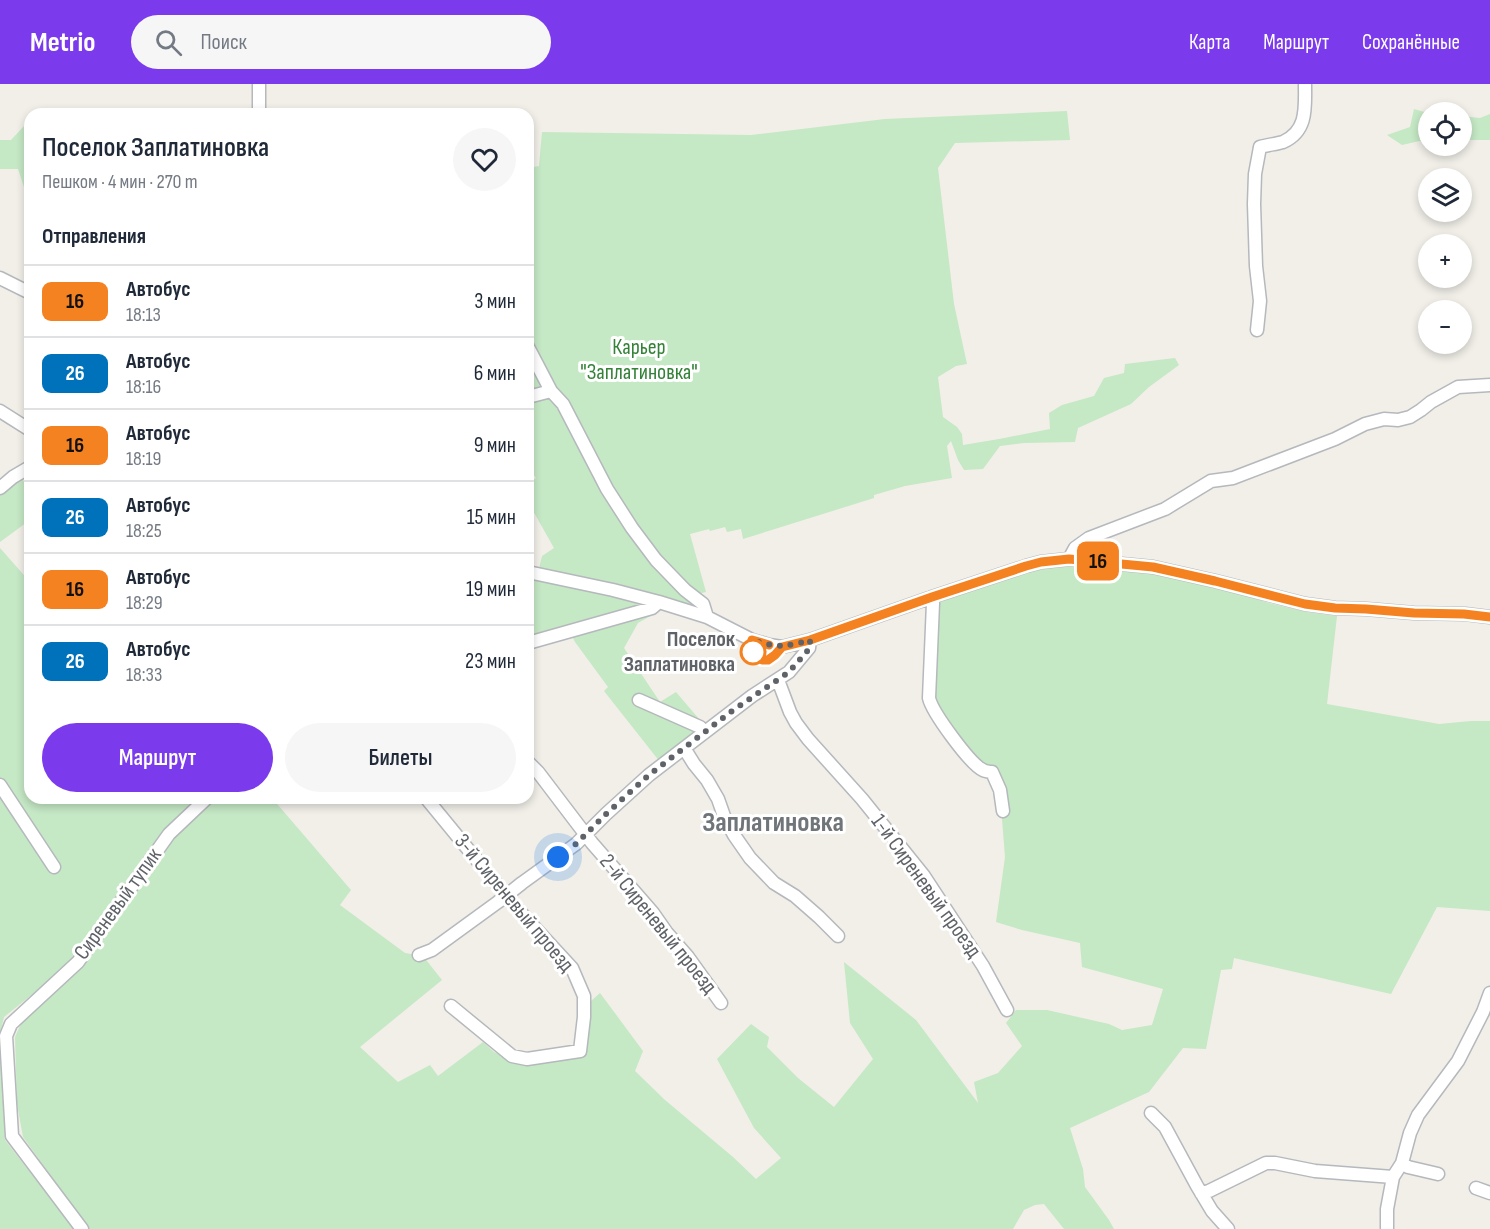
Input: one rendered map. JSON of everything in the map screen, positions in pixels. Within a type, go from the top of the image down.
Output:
[{"type":"street","points":[[259,84],[259,108]]},
{"type":"street","points":[[1257,330],[1260,301],[1256,266],[1254,204],[1255,174],[1260,147],[1282,142],[1296,134],[1303,120],[1305,84]]},
{"type":"street","points":[[0,278],[24,290]]},
{"type":"street","points":[[534,358],[551,391],[563,404],[608,489],[632,528],[656,560],[685,590],[703,604],[707,617]]},
{"type":"street","points":[[1069,559],[1075,548],[1089,538],[1165,509],[1211,481],[1233,478],[1335,439],[1365,424],[1384,419],[1398,420],[1410,417],[1458,387],[1490,385]]},
{"type":"street","points":[[534,395],[551,391]]},
{"type":"street","points":[[0,411],[24,426]]},
{"type":"street","points":[[0,488],[24,471]]},
{"type":"street","points":[[534,573],[659,602],[707,617],[752,640],[782,647],[810,640],[1026,566],[1069,559],[1153,567],[1325,607],[1490,616]]},
{"type":"street","points":[[932,597],[930,704],[970,759],[982,770],[992,772],[1000,790],[1003,811]]},
{"type":"street","points":[[534,641],[652,608],[659,602]]},
{"type":"street","points":[[419,955],[432,950],[576,844],[649,775],[752,696],[789,672],[810,648],[810,640]]},
{"type":"street","name":"1-й Сиреневый проезд","points":[[778,680],[796,723],[862,799],[924,876],[984,966],[1007,1010]]},
{"type":"street","points":[[639,700],[700,727],[705,732]]},
{"type":"street","points":[[684,748],[718,799],[734,835],[750,858],[774,883],[795,896],[838,936]]},
{"type":"street","name":"2-й Сиреневый проезд","points":[[534,768],[592,843],[653,913],[721,1003]]},
{"type":"street","points":[[0,785],[54,867]]},
{"type":"street","name":"Сиреневый тупик","points":[[82,1229],[12,1136],[6,1036],[10,1024],[78,962],[169,834],[201,804]]},
{"type":"street","name":"3-й Сиреневый проезд","points":[[431,804],[507,896],[572,968],[584,996],[580,1051],[527,1059],[512,1056],[451,1006]]},
{"type":"street","points":[[1387,1229],[1387,1209],[1393,1177],[1402,1163],[1410,1133],[1418,1115],[1458,1061],[1490,993]]},
{"type":"street","points":[[1151,1113],[1165,1127],[1212,1211],[1228,1229]]},
{"type":"street","points":[[1201,1193],[1266,1163],[1315,1171],[1393,1177]]},
{"type":"street","points":[[1402,1163],[1408,1167],[1438,1174]]},
{"type":"street","points":[[1476,1188],[1490,1193]]},
{"type":"green space","points":[[1414,109],[1418,110],[1418,141],[1402,145],[1387,135],[1410,127]]},
{"type":"green space","name":"Карьер \"Заплатиновка\"","points":[[1067,111],[1070,140],[955,143],[938,168],[954,304],[967,364],[956,366],[938,377],[943,417],[957,427],[962,434],[963,445],[1050,429],[1049,413],[1062,405],[1094,396],[1104,378],[1124,373],[1125,364],[1175,358],[1179,365],[1149,387],[1131,404],[1078,428],[1075,442],[1000,446],[983,469],[964,470],[951,441],[947,446],[952,478],[905,486],[874,495],[874,498],[743,539],[741,529],[727,532],[725,527],[690,534],[706,592],[698,594],[699,608],[539,569],[542,556],[554,548],[534,513],[534,480],[536,478],[534,475],[534,167],[539,166],[542,132],[751,135],[885,119]]},
{"type":"green space","points":[[1490,114],[1490,140],[1472,140],[1472,117],[1480,118]]},
{"type":"green space","points":[[24,126],[24,187],[18,169],[0,169],[0,140],[11,140]]},
{"type":"green space","points":[[21,477],[24,482],[24,524],[0,542],[0,493]]},
{"type":"green space","points":[[0,548],[24,575],[24,804],[196,804],[75,960],[4,1017],[0,1034]]},
{"type":"green space","points":[[1094,565],[1154,571],[1217,586],[1269,603],[1337,616],[1327,704],[1439,724],[1490,721],[1490,911],[1437,907],[1391,994],[1234,958],[1232,969],[1221,970],[1206,1049],[1183,1048],[1149,1092],[1070,1128],[1083,1169],[1085,1187],[1114,1229],[1064,1229],[1044,1204],[1024,1210],[1013,1229],[89,1229],[23,1137],[17,1104],[15,1037],[23,1019],[82,965],[120,916],[174,837],[207,804],[277,804],[351,890],[340,905],[405,953],[423,956],[442,980],[360,1047],[398,1082],[430,1065],[438,1076],[483,1042],[494,1052],[519,1064],[571,1057],[577,1045],[582,1009],[600,993],[643,1051],[635,1071],[756,1179],[781,1158],[754,1128],[717,1059],[751,1024],[769,1037],[767,1047],[798,1078],[834,1107],[873,1059],[850,1023],[844,962],[916,1020],[978,1103],[974,1082],[998,1073],[1022,1046],[1006,1023],[1016,1010],[1047,1010],[1109,1024],[1122,1030],[1152,1025],[1163,989],[1082,967],[1080,943],[996,922],[1005,857],[1000,794],[985,767],[973,756],[933,702],[938,603],[975,587],[1022,572],[1065,566]]},
{"type":"green space","points":[[534,579],[603,593],[647,605],[534,636]]},
{"type":"green space","points":[[654,614],[638,623],[624,648],[660,702],[676,692],[705,726],[660,762],[604,691],[608,687],[571,634]]},
{"type":"green space","points":[[0,1041],[5,1140],[74,1229],[0,1229]]},
{"type":"bus line","name":"16","points":[[769,645],[752,640],[751,647],[762,660],[768,660],[782,647],[810,640],[1026,566],[1069,559],[1153,567],[1305,604],[1335,608],[1490,617]]},
{"type":"place","name":"Поселок Заплатиновка","points":[[753,652]]},
{"type":"district","name":"Заплатиновка","points":[[773,822]]},
{"type":"route","points":[[558,857],[576,844],[649,775],[752,696],[789,672],[810,648],[810,640],[782,647],[752,640],[753,652]]}]
